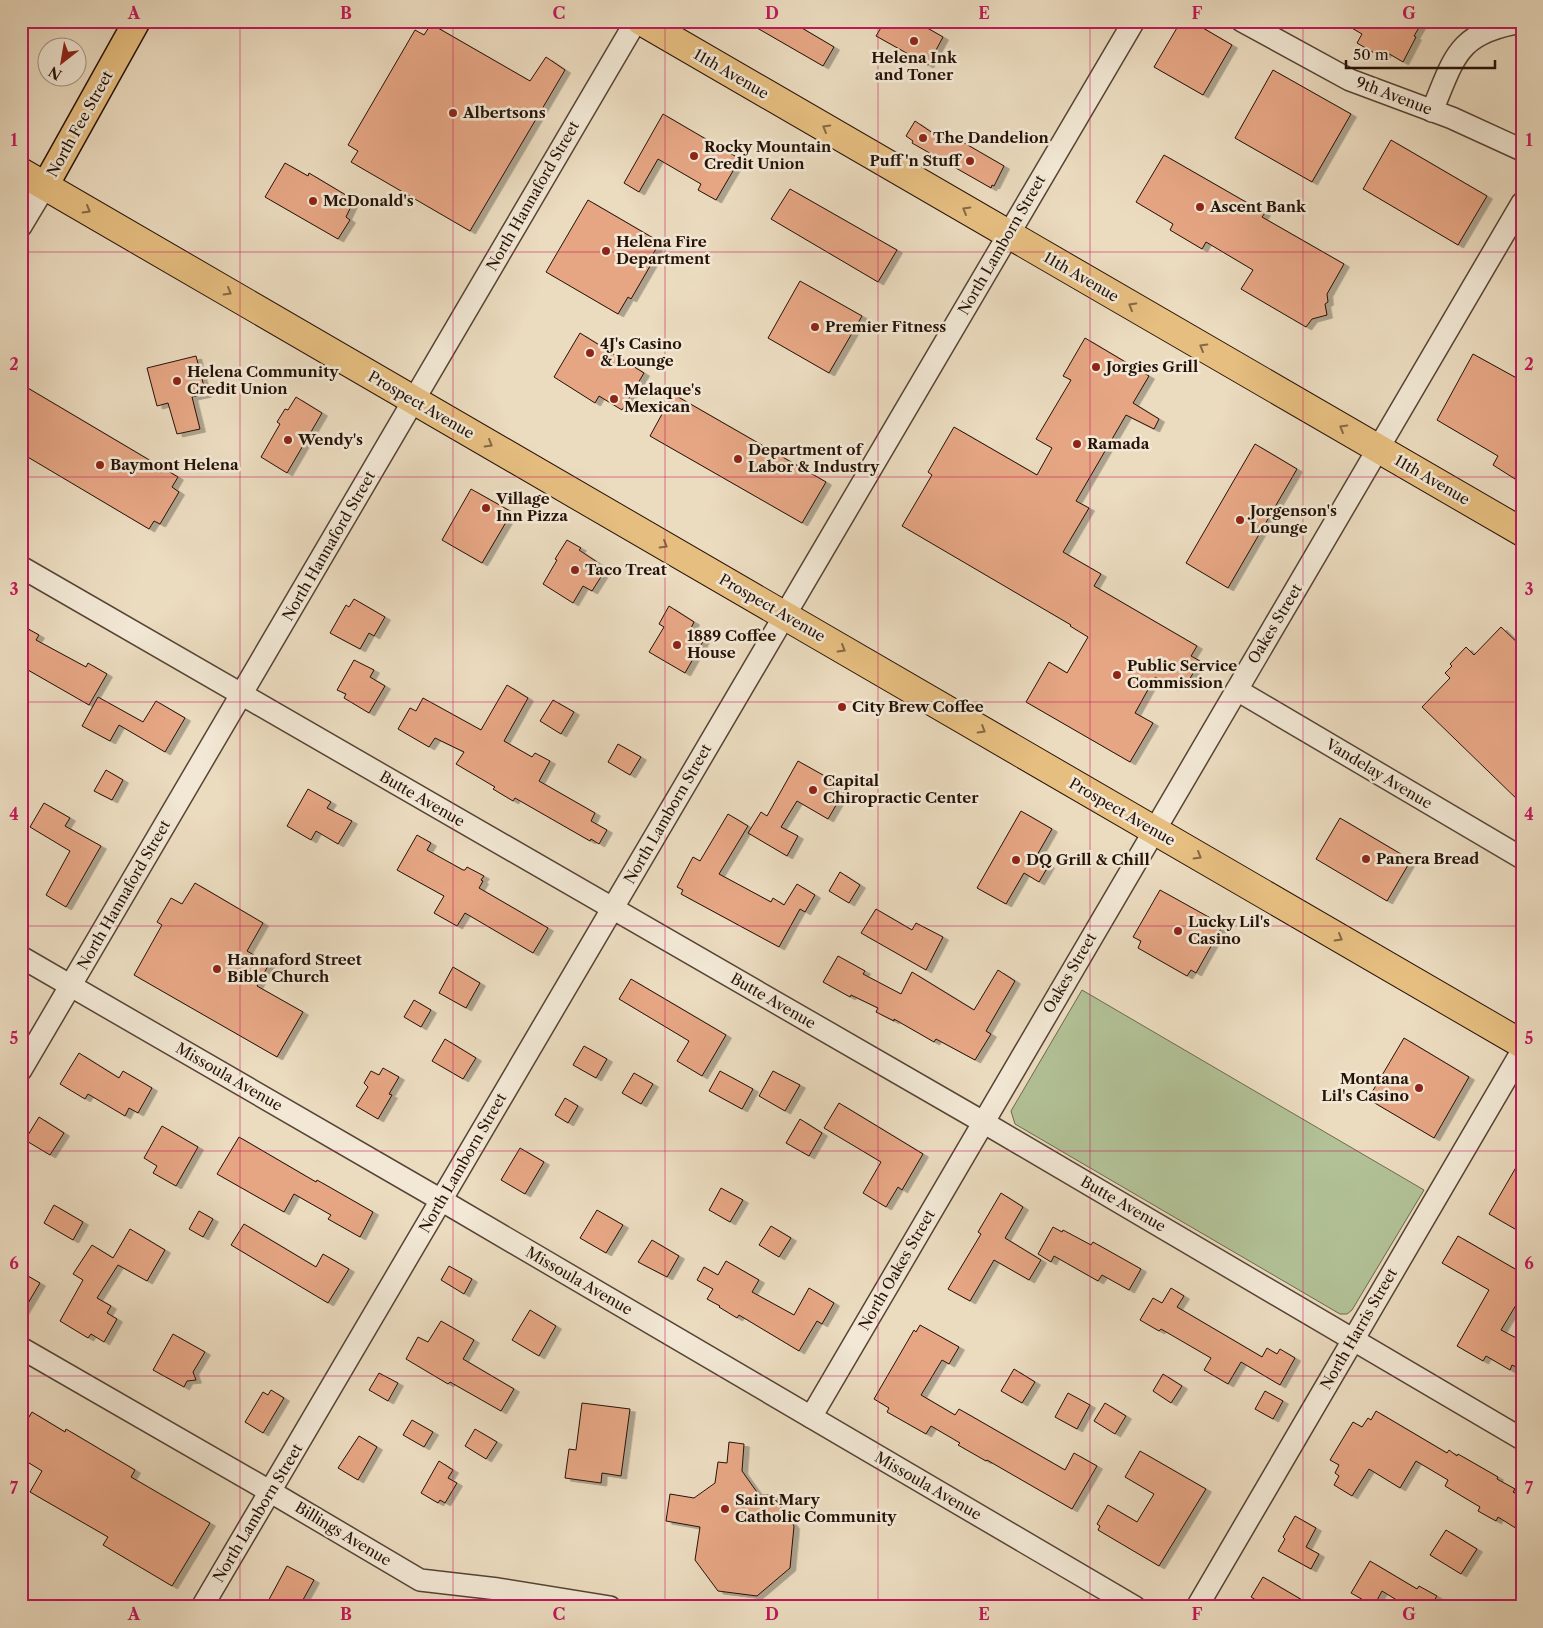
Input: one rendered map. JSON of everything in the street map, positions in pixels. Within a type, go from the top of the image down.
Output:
[{"type":"highway","name":"11th Avenue","points":[[641,21],[1522,532]]},
{"type":"highway","name":"Prospect Avenue","points":[[21,172],[1522,1044]]},
{"type":"main road","name":"North Fee Street","points":[[45,186],[137,21]]},
{"type":"street","name":"North Hannaford Street","points":[[21,1070],[636,21]]},
{"type":"street","name":"North Lamborn Street","points":[[202,1607],[1134,21]]},
{"type":"street","name":"9th Avenue","points":[[1242,21],[1350,80],[1452,118],[1522,150]]},
{"type":"street","points":[[1432,111],[1455,58],[1462,48],[1477,35],[1498,26],[1522,22]]},
{"type":"street","name":"North Fee Street","points":[[21,226],[45,186]]},
{"type":"street","name":"Oakes Street","points":[[983,1122],[1522,203]]},
{"type":"street","name":"Butte Avenue","points":[[21,567],[983,1122],[1522,1439]]},
{"type":"street","name":"Vandelay Avenue","points":[[1237,690],[1522,858]]},
{"type":"street","name":"Missoula Avenue","points":[[21,957],[441,1200],[1135,1607]]},
{"type":"street","name":"North Harris Street","points":[[1197,1607],[1522,1051]]},
{"type":"street","name":"North Oakes Street","points":[[811,1416],[983,1122]]},
{"type":"street","name":"Billings Avenue","points":[[21,1348],[420,1580],[507,1590],[610,1607]]},
{"type":"green space","points":[[1082,990],[1424,1190],[1352,1310],[1347,1314],[1340,1314],[1015,1124],[1011,1111]]},
{"type":"building","points":[[745,21],[790,21],[834,47],[823,66]]},
{"type":"building","name":"Helena Ink and Toner","points":[[885,21],[915,21],[943,37],[928,65],[876,36]]},
{"type":"building","points":[[1181,21],[1191,21],[1232,45],[1203,95],[1154,67]]},
{"type":"building","points":[[1340,21],[1423,21],[1414,36],[1416,37],[1403,62],[1386,52],[1383,58],[1357,43],[1362,34]]},
{"type":"building","name":"Albertsons","points":[[431,24],[530,81],[546,57],[565,70],[470,231],[351,162],[358,151],[348,145],[415,30],[424,35]]},
{"type":"building","points":[[1273,70],[1351,114],[1312,182],[1235,138]]},
{"type":"building","name":"Rocky Mountain Credit Union","points":[[663,114],[740,159],[716,200],[698,190],[701,184],[658,159],[639,192],[624,183]]},
{"type":"building","name":"Puff 'n Stuff","points":[[915,121],[943,140],[947,133],[1004,166],[994,186],[992,185],[991,188],[912,143],[913,141],[906,136]]},
{"type":"building","points":[[1391,140],[1487,196],[1458,245],[1363,189]]},
{"type":"building","points":[[1164,155],[1265,213],[1262,217],[1344,264],[1327,294],[1328,302],[1325,304],[1327,315],[1312,319],[1306,327],[1241,289],[1253,270],[1206,242],[1202,249],[1170,230],[1173,224],[1136,202]]},
{"type":"building","name":"McDonald's","points":[[285,163],[308,176],[309,173],[354,200],[346,217],[350,220],[338,239],[265,197]]},
{"type":"building","points":[[790,189],[897,250],[878,282],[771,219]]},
{"type":"building","name":"Helena Fire Department","points":[[588,200],[660,242],[650,259],[653,261],[631,299],[628,297],[618,314],[546,272]]},
{"type":"building","name":"Premier Fitness","points":[[800,281],[862,316],[829,373],[768,338]]},
{"type":"building","name":"4J's Casino & Lounge","points":[[580,333],[644,373],[622,410],[599,396],[595,403],[554,377]]},
{"type":"building","points":[[1085,338],[1149,376],[1133,403],[1159,419],[1154,429],[1126,415],[1076,501],[1089,508],[1063,552],[1101,574],[1094,586],[1197,646],[1191,656],[1200,661],[1188,682],[1179,677],[1173,688],[1155,677],[1135,713],[1153,723],[1130,762],[1026,702],[1049,662],[1067,673],[1088,637],[1071,625],[902,526],[932,475],[928,472],[954,427],[1037,475],[1052,448],[1036,439],[1071,380],[1063,376]]},
{"type":"building","points":[[1473,354],[1522,381],[1522,469],[1515,479],[1493,465],[1498,456],[1437,420]]},
{"type":"building","name":"Helena Community Credit Union","points":[[196,356],[206,394],[192,397],[200,429],[177,434],[168,403],[157,406],[147,368]]},
{"type":"building","name":"Baymont Helena","points":[[21,384],[178,477],[172,487],[179,492],[160,524],[154,521],[149,529],[21,453]]},
{"type":"building","name":"Department of Labor & Industry","points":[[673,394],[826,482],[802,523],[650,436]]},
{"type":"building","name":"Wendy's","points":[[296,397],[322,413],[287,473],[261,457],[280,424],[277,422]]},
{"type":"building","name":"Jorgenson's Lounge","points":[[1255,444],[1297,469],[1228,588],[1186,563]]},
{"type":"building","points":[[471,489],[512,512],[482,563],[442,540]]},
{"type":"building","name":"Taco Treat","points":[[567,540],[581,548],[579,550],[597,562],[595,567],[604,572],[592,591],[583,586],[573,603],[543,584]]},
{"type":"building","points":[[354,599],[385,617],[374,636],[369,633],[360,649],[330,633],[346,605],[349,607]]},
{"type":"building","name":"1889 Coffee House","points":[[669,606],[694,622],[691,628],[705,638],[685,673],[649,652],[664,627],[659,624]]},
{"type":"building","points":[[21,625],[39,635],[36,640],[86,667],[88,663],[107,674],[89,705],[21,666]]},
{"type":"building","points":[[1501,627],[1522,647],[1522,804],[1422,707],[1450,678],[1445,673],[1452,666],[1450,664],[1466,647],[1474,655]]},
{"type":"building","points":[[354,660],[374,670],[370,677],[385,686],[369,713],[344,698],[346,694],[337,690]]},
{"type":"building","points":[[507,685],[528,698],[504,741],[532,757],[535,753],[550,761],[539,781],[595,813],[591,821],[607,830],[599,844],[591,839],[590,841],[515,798],[513,801],[493,789],[495,787],[456,764],[464,752],[435,738],[429,747],[398,729],[410,708],[416,711],[423,698],[481,730]]},
{"type":"building","points":[[98,697],[143,722],[156,701],[185,718],[165,752],[119,725],[110,741],[82,726]]},
{"type":"building","points":[[553,700],[574,712],[561,734],[540,721]]},
{"type":"building","points":[[618,744],[641,757],[630,775],[608,762]]},
{"type":"building","points":[[798,761],[846,788],[828,819],[797,801],[781,827],[798,836],[787,856],[748,833],[761,812],[767,816]]},
{"type":"building","points":[[106,770],[123,780],[112,800],[94,791]]},
{"type":"building","points":[[308,789],[331,802],[327,808],[352,821],[338,844],[316,831],[311,840],[287,826]]},
{"type":"building","points":[[44,803],[70,818],[65,826],[101,846],[66,907],[46,895],[70,851],[30,827]]},
{"type":"building","name":"DQ Grill & Chill","points":[[1021,811],[1052,829],[1036,857],[1049,865],[1039,882],[1024,873],[1006,904],[977,888]]},
{"type":"building","points":[[728,814],[748,826],[719,874],[771,902],[773,898],[784,905],[797,884],[815,895],[805,912],[800,909],[779,947],[681,894],[683,890],[677,887],[693,857],[700,861]]},
{"type":"building","points":[[1340,818],[1411,860],[1387,901],[1316,859]]},
{"type":"building","points":[[417,835],[431,843],[427,850],[463,870],[467,867],[484,876],[479,888],[548,928],[533,953],[465,913],[457,926],[434,913],[444,896],[397,870]]},
{"type":"building","points":[[840,872],[860,885],[849,903],[829,891]]},
{"type":"building","points":[[195,883],[263,923],[247,951],[269,964],[257,986],[303,1012],[277,1057],[134,975],[162,925],[157,922],[171,898],[182,904]]},
{"type":"building","name":"Lucky Lil's Casino","points":[[1160,890],[1223,925],[1196,973],[1191,970],[1187,976],[1138,948],[1141,941],[1133,937]]},
{"type":"building","points":[[876,909],[912,930],[916,923],[943,937],[926,970],[861,933]]},
{"type":"building","points":[[838,956],[865,971],[863,974],[901,994],[912,972],[974,1010],[998,970],[1015,981],[986,1031],[991,1034],[975,1060],[936,1039],[934,1042],[894,1019],[894,1021],[876,1012],[878,1008],[851,995],[850,997],[823,982]]},
{"type":"building","points":[[453,967],[480,983],[466,1008],[439,993]]},
{"type":"building","points":[[631,979],[726,1035],[702,1076],[677,1061],[689,1041],[619,999]]},
{"type":"building","points":[[414,1000],[431,1010],[421,1027],[404,1017]]},
{"type":"building","name":"Montana Lil's Casino","points":[[1404,1038],[1469,1077],[1434,1138],[1368,1099]]},
{"type":"building","points":[[445,1039],[476,1058],[463,1079],[432,1061]]},
{"type":"building","points":[[584,1046],[607,1059],[596,1078],[573,1065]]},
{"type":"building","points":[[79,1053],[119,1078],[123,1071],[152,1088],[138,1113],[129,1108],[125,1116],[88,1094],[85,1099],[60,1084]]},
{"type":"building","points":[[383,1068],[399,1077],[389,1094],[392,1095],[378,1119],[356,1106],[368,1087],[364,1083],[371,1071],[379,1075]]},
{"type":"building","points":[[720,1071],[753,1089],[742,1109],[709,1091]]},
{"type":"building","points":[[773,1071],[800,1085],[785,1111],[759,1096]]},
{"type":"building","points":[[634,1073],[653,1084],[641,1104],[622,1093]]},
{"type":"building","points":[[565,1098],[578,1106],[568,1123],[555,1115]]},
{"type":"building","points":[[839,1103],[923,1154],[902,1190],[898,1187],[886,1207],[863,1193],[881,1162],[824,1128]]},
{"type":"building","points":[[39,1117],[64,1133],[50,1155],[25,1140]]},
{"type":"building","points":[[800,1119],[822,1133],[809,1156],[786,1143]]},
{"type":"building","points":[[162,1126],[198,1147],[176,1186],[153,1173],[157,1166],[144,1158]]},
{"type":"building","points":[[239,1137],[316,1182],[317,1180],[373,1212],[360,1237],[328,1219],[331,1215],[294,1194],[284,1212],[217,1174]]},
{"type":"building","points":[[520,1148],[544,1162],[525,1194],[501,1180]]},
{"type":"building","points":[[1522,1157],[1522,1233],[1489,1214]]},
{"type":"building","points":[[721,1188],[743,1200],[730,1222],[709,1210]]},
{"type":"building","points":[[1001,1193],[1023,1207],[1005,1238],[1041,1260],[1029,1280],[994,1260],[970,1301],[948,1289],[981,1234],[978,1232]]},
{"type":"building","points":[[54,1205],[83,1222],[73,1240],[44,1223]]},
{"type":"building","points":[[597,1210],[623,1225],[606,1253],[580,1238]]},
{"type":"building","points":[[199,1211],[213,1219],[203,1237],[189,1229]]},
{"type":"building","points":[[244,1224],[316,1267],[323,1254],[349,1269],[328,1303],[231,1245]]},
{"type":"building","points":[[771,1226],[791,1238],[779,1257],[759,1245]]},
{"type":"building","points":[[1053,1227],[1062,1232],[1063,1230],[1091,1245],[1093,1242],[1141,1269],[1129,1290],[1102,1275],[1098,1281],[1054,1256],[1051,1262],[1038,1254]]},
{"type":"building","points":[[130,1229],[165,1250],[147,1281],[118,1265],[97,1298],[111,1306],[107,1313],[117,1319],[104,1342],[91,1334],[88,1338],[60,1321],[83,1280],[73,1274],[92,1245],[113,1258]]},
{"type":"building","points":[[1458,1236],[1522,1273],[1522,1295],[1501,1330],[1522,1341],[1522,1370],[1512,1365],[1510,1370],[1486,1356],[1483,1361],[1457,1346],[1489,1290],[1442,1263]]},
{"type":"building","points":[[652,1240],[679,1256],[667,1277],[638,1262]]},
{"type":"building","points":[[726,1261],[759,1280],[752,1292],[794,1315],[809,1288],[834,1303],[822,1324],[817,1321],[799,1351],[739,1315],[737,1318],[707,1299],[713,1289],[697,1280],[704,1267],[718,1275]]},
{"type":"building","points":[[449,1266],[472,1279],[464,1294],[441,1280]]},
{"type":"building","points":[[21,1272],[40,1283],[21,1315]]},
{"type":"building","points":[[1171,1288],[1184,1296],[1177,1307],[1262,1357],[1267,1348],[1277,1354],[1280,1349],[1295,1358],[1280,1385],[1241,1362],[1228,1384],[1204,1370],[1211,1358],[1161,1329],[1159,1331],[1140,1320],[1153,1298],[1162,1303]]},
{"type":"building","points":[[530,1310],[556,1326],[539,1356],[512,1340]]},
{"type":"building","points":[[441,1321],[474,1340],[463,1359],[514,1389],[501,1411],[450,1382],[448,1384],[406,1359],[418,1337],[428,1342]]},
{"type":"building","points":[[920,1325],[959,1347],[949,1364],[942,1360],[921,1395],[955,1415],[959,1409],[1065,1470],[1074,1453],[1097,1466],[1072,1509],[958,1445],[960,1443],[931,1426],[926,1434],[887,1412],[889,1408],[874,1399],[914,1330],[916,1332]]},
{"type":"building","points":[[173,1334],[205,1352],[193,1372],[196,1380],[187,1381],[184,1387],[153,1370]]},
{"type":"building","points":[[1014,1369],[1035,1382],[1022,1403],[1001,1391]]},
{"type":"building","points":[[379,1373],[398,1383],[388,1401],[369,1390]]},
{"type":"building","points":[[1163,1374],[1182,1386],[1171,1403],[1153,1391]]},
{"type":"building","points":[[271,1390],[284,1398],[263,1433],[245,1422],[263,1392],[268,1395]]},
{"type":"building","points":[[1265,1391],[1283,1401],[1273,1419],[1255,1409]]},
{"type":"building","points":[[1068,1393],[1090,1405],[1077,1429],[1055,1417]]},
{"type":"building","points":[[582,1403],[630,1409],[621,1476],[602,1473],[601,1483],[565,1478],[569,1449],[576,1450]]},
{"type":"building","points":[[1105,1403],[1126,1416],[1115,1434],[1094,1421]]},
{"type":"building","points":[[1376,1411],[1447,1453],[1449,1450],[1457,1456],[1458,1454],[1515,1489],[1513,1492],[1522,1497],[1522,1532],[1498,1517],[1496,1521],[1478,1511],[1480,1507],[1445,1486],[1448,1480],[1416,1461],[1400,1488],[1369,1469],[1352,1496],[1334,1485],[1339,1476],[1335,1473],[1339,1465],[1330,1460],[1353,1422],[1362,1427],[1368,1418],[1371,1420]]},
{"type":"building","points":[[32,1412],[65,1432],[66,1429],[135,1470],[131,1477],[210,1523],[172,1586],[103,1545],[108,1537],[30,1492],[42,1471],[21,1458],[21,1430]]},
{"type":"building","points":[[412,1420],[433,1432],[424,1447],[403,1435]]},
{"type":"building","points":[[475,1429],[497,1442],[486,1459],[465,1446]]},
{"type":"building","points":[[359,1436],[377,1447],[358,1480],[338,1468]]},
{"type":"building","name":"Saint Mary Catholic Community","points":[[729,1442],[744,1444],[742,1471],[759,1495],[772,1495],[794,1526],[790,1568],[757,1596],[718,1591],[695,1560],[700,1527],[666,1521],[670,1494],[694,1498],[715,1483],[718,1462],[727,1463]]},
{"type":"building","points":[[1140,1451],[1206,1489],[1159,1566],[1098,1530],[1100,1526],[1097,1524],[1108,1505],[1137,1522],[1154,1494],[1125,1477]]},
{"type":"building","points":[[439,1461],[453,1470],[448,1478],[457,1483],[445,1503],[440,1500],[438,1503],[421,1493]]},
{"type":"building","points":[[1295,1516],[1316,1528],[1306,1547],[1319,1554],[1311,1569],[1278,1551],[1285,1539],[1283,1537]]},
{"type":"building","points":[[1446,1530],[1477,1549],[1461,1574],[1430,1555]]},
{"type":"building","points":[[1370,1561],[1417,1589],[1419,1586],[1437,1596],[1430,1607],[1408,1607],[1382,1591],[1374,1606],[1351,1593]]},
{"type":"building","points":[[287,1566],[314,1580],[299,1607],[265,1607]]},
{"type":"building","points":[[1263,1577],[1314,1607],[1267,1607],[1251,1597]]},
{"type":"place","name":"Helena Ink and Toner","points":[[914,41]]},
{"type":"place","name":"Albertsons","points":[[453,113]]},
{"type":"place","name":"The Dandelion","points":[[923,138]]},
{"type":"place","name":"Rocky Mountain Credit Union","points":[[694,156]]},
{"type":"place","name":"Puff 'n Stuff","points":[[970,161]]},
{"type":"place","name":"McDonald's","points":[[313,201]]},
{"type":"place","name":"Ascent Bank","points":[[1200,207]]},
{"type":"place","name":"Helena Fire Department","points":[[606,251]]},
{"type":"place","name":"Premier Fitness","points":[[815,327]]},
{"type":"place","name":"4J's Casino & Lounge","points":[[590,353]]},
{"type":"place","name":"Jorgies Grill","points":[[1096,367]]},
{"type":"place","name":"Helena Community Credit Union","points":[[177,381]]},
{"type":"place","name":"Melaque's Mexican","points":[[614,399]]},
{"type":"place","name":"Wendy's","points":[[288,440]]},
{"type":"place","name":"Ramada","points":[[1077,444]]},
{"type":"place","name":"Department of Labor & Industry","points":[[738,459]]},
{"type":"place","name":"Baymont Helena","points":[[100,465]]},
{"type":"place","name":"Village Inn Pizza","points":[[486,508]]},
{"type":"place","name":"Jorgenson's Lounge","points":[[1240,520]]},
{"type":"place","name":"Taco Treat","points":[[575,570]]},
{"type":"place","name":"1889 Coffee House","points":[[677,645]]},
{"type":"place","name":"Public Service Commission","points":[[1117,675]]},
{"type":"place","name":"City Brew Coffee","points":[[842,707]]},
{"type":"place","name":"Capital Chiropractic Center","points":[[813,790]]},
{"type":"place","name":"Panera Bread","points":[[1366,859]]},
{"type":"place","name":"DQ Grill & Chill","points":[[1016,860]]},
{"type":"place","name":"Lucky Lil's Casino","points":[[1178,931]]},
{"type":"place","name":"Hannaford Street Bible Church","points":[[217,969]]},
{"type":"place","name":"Montana Lil's Casino","points":[[1419,1088]]},
{"type":"place","name":"Saint Mary Catholic Community","points":[[725,1509]]}]
